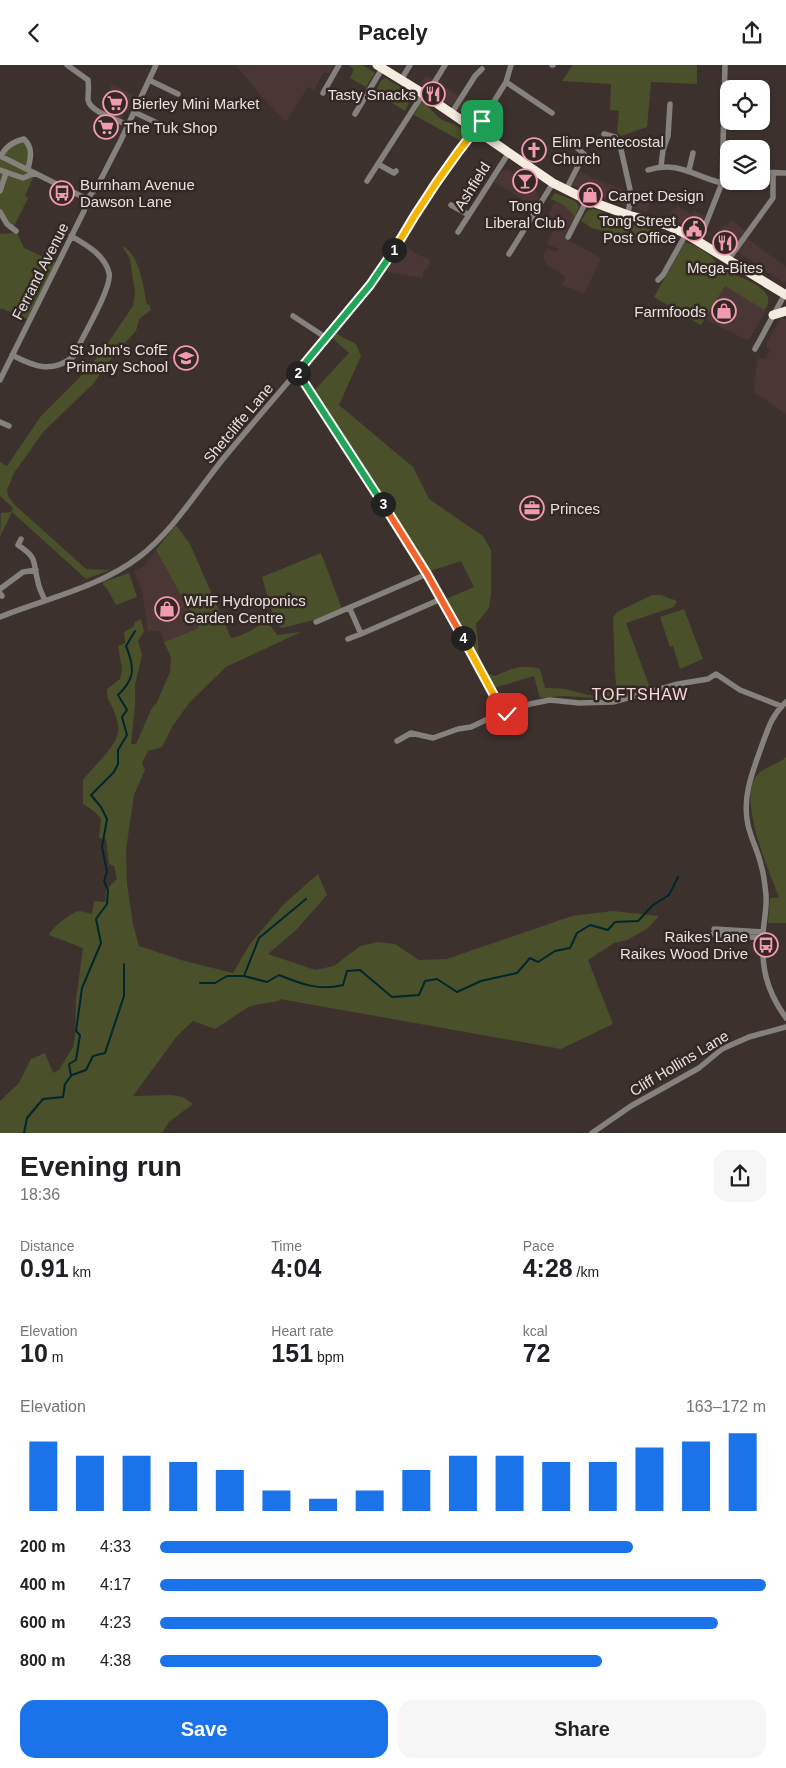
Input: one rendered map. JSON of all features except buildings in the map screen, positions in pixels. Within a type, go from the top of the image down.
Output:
[{"type":"highway","points":[[381,66],[508,154],[566,191],[628,215],[666,225],[686,234],[785,294]]},
{"type":"highway","points":[[772,315],[786,311]]},
{"type":"street","points":[[67,65],[88,80],[88,101],[95,110],[128,125]]},
{"type":"street","name":"Ferrand Avenue","points":[[0,380],[84,211],[87,199],[96,187],[128,125],[156,65]]},
{"type":"street","points":[[323,93],[339,65]]},
{"type":"street","points":[[401,80],[410,65]]},
{"type":"street","points":[[367,181],[445,65]]},
{"type":"street","name":"Shetcliffe Lane","points":[[0,617],[91,583],[126,566],[141,556],[163,534],[383,267],[418,209],[465,141],[475,130],[506,82],[511,65]]},
{"type":"street","points":[[725,65],[726,140]]},
{"type":"street","points":[[356,114],[381,66]]},
{"type":"street","points":[[451,114],[482,69]]},
{"type":"street","points":[[149,80],[178,94]]},
{"type":"street","points":[[506,82],[552,113]]},
{"type":"street","points":[[661,166],[662,150],[668,136],[670,104]]},
{"type":"street","points":[[134,112],[176,132]]},
{"type":"street","points":[[604,134],[615,137],[620,145],[631,194],[628,215]]},
{"type":"street","points":[[28,169],[31,153],[29,144],[24,139],[10,144],[0,156],[87,199]]},
{"type":"street","points":[[566,191],[584,154],[569,141]]},
{"type":"street","points":[[689,170],[693,153]]},
{"type":"street","name":"Ashfield","points":[[458,232],[508,154]]},
{"type":"street","points":[[378,164],[394,173],[396,171]]},
{"type":"street","points":[[648,170],[661,166],[689,170],[720,182]]},
{"type":"street","points":[[0,170],[23,178],[35,173]]},
{"type":"street","points":[[0,191],[6,173]]},
{"type":"street","points":[[770,173],[786,173]]},
{"type":"street","points":[[728,260],[773,198],[773,173]]},
{"type":"street","points":[[509,254],[553,183]]},
{"type":"street","points":[[699,241],[720,188]]},
{"type":"street","points":[[568,237],[587,200]]},
{"type":"street","points":[[451,205],[469,215]]},
{"type":"street","points":[[0,212],[7,224],[16,231]]},
{"type":"street","points":[[658,280],[664,275],[686,234]]},
{"type":"street","points":[[12,355],[30,365],[43,367],[57,367],[66,363],[73,357],[102,301],[110,279],[107,268],[90,247],[71,236]]},
{"type":"street","points":[[755,349],[785,294]]},
{"type":"street","points":[[297,316],[325,337]]},
{"type":"street","points":[[298,371],[427,574],[503,712]]},
{"type":"street","points":[[0,422],[9,426]]},
{"type":"street","points":[[21,539],[18,545],[29,552],[34,559],[38,583],[45,601]]},
{"type":"street","points":[[0,589],[23,572],[36,569]]},
{"type":"street","points":[[316,622],[350,609],[427,574]]},
{"type":"street","points":[[348,639],[441,599]]},
{"type":"street","points":[[350,609],[361,634]]},
{"type":"street","points":[[397,741],[411,733],[433,738],[458,729],[471,727],[503,712],[507,714],[530,704],[550,700],[588,703],[614,702],[678,684],[708,679],[716,674],[740,690],[784,704]]},
{"type":"street","points":[[784,704],[776,711],[768,727],[751,776],[746,797],[748,827],[762,866],[766,896],[763,935],[763,963],[766,982],[774,1002],[786,1018]]},
{"type":"street","points":[[714,932],[763,935]]},
{"type":"street","name":"Cliff Hollins Lane","points":[[592,1133],[631,1106],[699,1068],[722,1049],[749,1037],[786,1027]]},
{"type":"shaded area","points":[[236,65],[334,65],[329,74],[324,72],[314,90],[308,87],[286,122],[261,96]]},
{"type":"shaded area","points":[[426,75],[481,110],[475,122],[420,84]]},
{"type":"shaded area","points":[[112,84],[133,95],[111,140],[92,131]]},
{"type":"shaded area","points":[[508,170],[535,188],[539,198],[533,206],[494,182],[501,172]]},
{"type":"shaded area","points":[[580,171],[627,191],[635,198],[650,201],[647,212],[572,185]]},
{"type":"shaded area","points":[[556,201],[571,210],[575,218],[564,238],[601,258],[584,294],[562,285],[566,277],[547,265],[544,260],[547,248],[557,252],[559,249],[546,244],[558,221],[547,215]]},
{"type":"shaded area","points":[[677,206],[692,214],[694,211],[705,216],[697,231],[669,218],[673,208],[675,210]]},
{"type":"shaded area","points":[[731,220],[744,230],[749,240],[786,267],[786,281],[784,283],[717,238],[724,225],[728,226]]},
{"type":"shaded area","points":[[403,244],[418,255],[429,259],[430,263],[427,270],[424,270],[422,278],[386,272]]},
{"type":"shaded area","points":[[725,285],[766,311],[749,340],[705,319]]},
{"type":"shaded area","points":[[781,317],[786,319],[786,414],[754,392],[757,362],[759,358],[765,359],[770,351],[766,347],[767,342]]},
{"type":"shaded area","name":"WHF Hydroponics Garden Centre","points":[[156,550],[199,628],[164,642],[161,631],[148,631],[142,591],[134,571],[144,566]]},
{"type":"green space","points":[[348,65],[362,65],[375,73],[366,87],[350,78],[354,69]]},
{"type":"green space","points":[[573,65],[697,65],[697,84],[651,82],[647,127],[621,136],[617,132],[619,111],[610,110],[611,84],[562,81]]},
{"type":"green space","points":[[385,78],[413,94],[405,111],[375,92],[381,81]]},
{"type":"green space","points":[[423,102],[438,117],[463,130],[466,134],[461,141],[414,115],[420,103]]},
{"type":"green space","points":[[18,140],[29,144],[28,169],[35,173],[25,196],[28,198],[13,228],[0,212],[0,156]]},
{"type":"green space","points":[[555,193],[575,201],[579,206],[575,218],[564,206],[550,199]]},
{"type":"green space","points":[[592,209],[629,224],[657,231],[650,244],[592,228],[581,221],[587,211]]},
{"type":"green space","points":[[17,233],[24,248],[57,263],[29,320],[1,308],[0,310],[0,234]]},
{"type":"green space","points":[[685,242],[709,255],[722,269],[755,284],[762,290],[767,296],[768,302],[764,310],[725,286],[701,325],[654,297]]},
{"type":"green space","points":[[122,246],[128,250],[137,263],[147,305],[149,304],[151,310],[139,319],[136,331],[117,351],[93,384],[44,431],[14,473],[7,490],[8,496],[15,505],[86,569],[110,570],[86,579],[12,512],[0,537],[1,513],[11,512],[13,508],[0,496],[0,462],[7,466],[41,416],[84,373],[103,350],[133,306],[135,293],[130,259]]},
{"type":"green space","points":[[335,333],[356,344],[361,356],[339,405],[413,467],[429,499],[483,536],[491,550],[491,595],[489,608],[476,624],[480,663],[446,599],[474,587],[461,561],[430,571],[313,392],[349,353],[331,337]]},
{"type":"green space","points":[[176,525],[190,544],[231,638],[250,631],[266,620],[277,635],[301,632],[226,667],[189,703],[172,727],[162,747],[148,751],[142,763],[145,770],[134,795],[126,850],[127,884],[133,925],[139,946],[181,960],[233,973],[250,944],[284,904],[318,874],[327,895],[296,930],[268,954],[315,970],[334,966],[360,946],[378,942],[395,944],[419,960],[447,959],[572,916],[613,911],[659,916],[647,929],[627,940],[614,943],[588,960],[613,1024],[561,1049],[280,999],[279,1001],[250,1006],[215,1029],[193,1021],[177,1036],[133,1096],[172,1095],[183,1097],[193,1104],[169,1122],[162,1133],[0,1133],[0,1101],[19,1083],[31,1059],[45,1053],[53,1073],[59,1070],[73,1047],[76,1000],[83,948],[49,935],[58,924],[76,912],[92,914],[94,901],[105,902],[106,890],[117,879],[114,866],[109,864],[106,839],[99,838],[101,819],[95,812],[83,804],[83,780],[113,745],[118,733],[114,710],[108,699],[107,689],[120,679],[122,669],[118,646],[125,643],[124,632],[141,619],[144,631],[138,641],[142,655],[135,685],[131,744],[136,744],[170,672],[171,657],[164,642],[199,628],[156,550]]},
{"type":"green space","points":[[321,553],[342,609],[314,620],[282,628],[276,624],[262,577]]},
{"type":"green space","points":[[129,573],[137,597],[116,605],[103,582]]},
{"type":"green space","points":[[652,595],[661,595],[677,601],[674,607],[626,623],[650,688],[614,699],[563,696],[540,698],[534,676],[494,688],[485,672],[494,676],[516,668],[534,667],[540,669],[545,688],[565,689],[592,695],[605,694],[616,685],[613,618],[617,612]]},
{"type":"green space","points":[[684,609],[703,659],[680,669],[673,646],[670,647],[660,617]]},
{"type":"green space","points":[[786,757],[786,923],[768,923],[770,898],[779,897],[757,835],[751,801],[752,786],[760,772]]},
{"type":"waterway","points":[[24,1133],[27,1118],[43,1099],[63,1097],[65,1084],[71,1076],[69,1064],[76,1060],[80,1035],[76,1031],[82,988],[101,943],[96,919],[107,904],[108,890],[104,881],[107,872],[102,847],[107,819],[101,807],[91,795],[114,772],[118,764],[118,750],[127,735],[122,717],[127,710],[118,695],[128,684],[132,673],[131,661],[126,646],[135,631]]},
{"type":"waterway","points":[[200,983],[215,983],[227,976],[244,976],[267,982],[279,975],[310,986],[334,987],[343,985],[347,971],[360,970],[392,997],[419,995],[425,981],[437,979],[457,992],[481,981],[517,973],[530,958],[538,962],[555,951],[570,948],[577,933],[590,925],[608,930],[615,922],[638,921],[653,905],[669,895],[678,877]]},
{"type":"waterway","points":[[244,976],[259,938],[306,899]]},
{"type":"waterway","points":[[72,1075],[86,1070],[93,1056],[105,1053],[124,996],[124,964]]},
{"type":"place","name":"Tasty Snacks","points":[[433,94]]},
{"type":"place","name":"Bierley Mini Market","points":[[115,103]]},
{"type":"place","name":"The Tuk Shop","points":[[106,127]]},
{"type":"place","name":"Elim Pentecostal Church","points":[[534,150]]},
{"type":"place","name":"Tong Liberal Club","points":[[525,181]]},
{"type":"place","name":"Burnham Avenue Dawson Lane","points":[[62,193]]},
{"type":"place","name":"Carpet Design","points":[[590,195]]},
{"type":"place","name":"Tong Street Post Office","points":[[694,229]]},
{"type":"place","name":"Mega-Bites","points":[[725,243]]},
{"type":"place","name":"Farmfoods","points":[[724,311]]},
{"type":"place","name":"St John's CofE Primary School","points":[[186,358]]},
{"type":"place","name":"Princes","points":[[532,508]]},
{"type":"place","name":"WHF Hydroponics Garden Centre","points":[[167,609]]},
{"type":"place","name":"Raikes Lane Raikes Wood Drive","points":[[766,945]]},
{"type":"district","name":"TOFTSHAW","points":[[640,694]]},
{"type":"route","points":[[482,121],[465,141],[418,209],[388,261],[298,371],[398,525],[493,691],[503,712],[507,714]]}]
